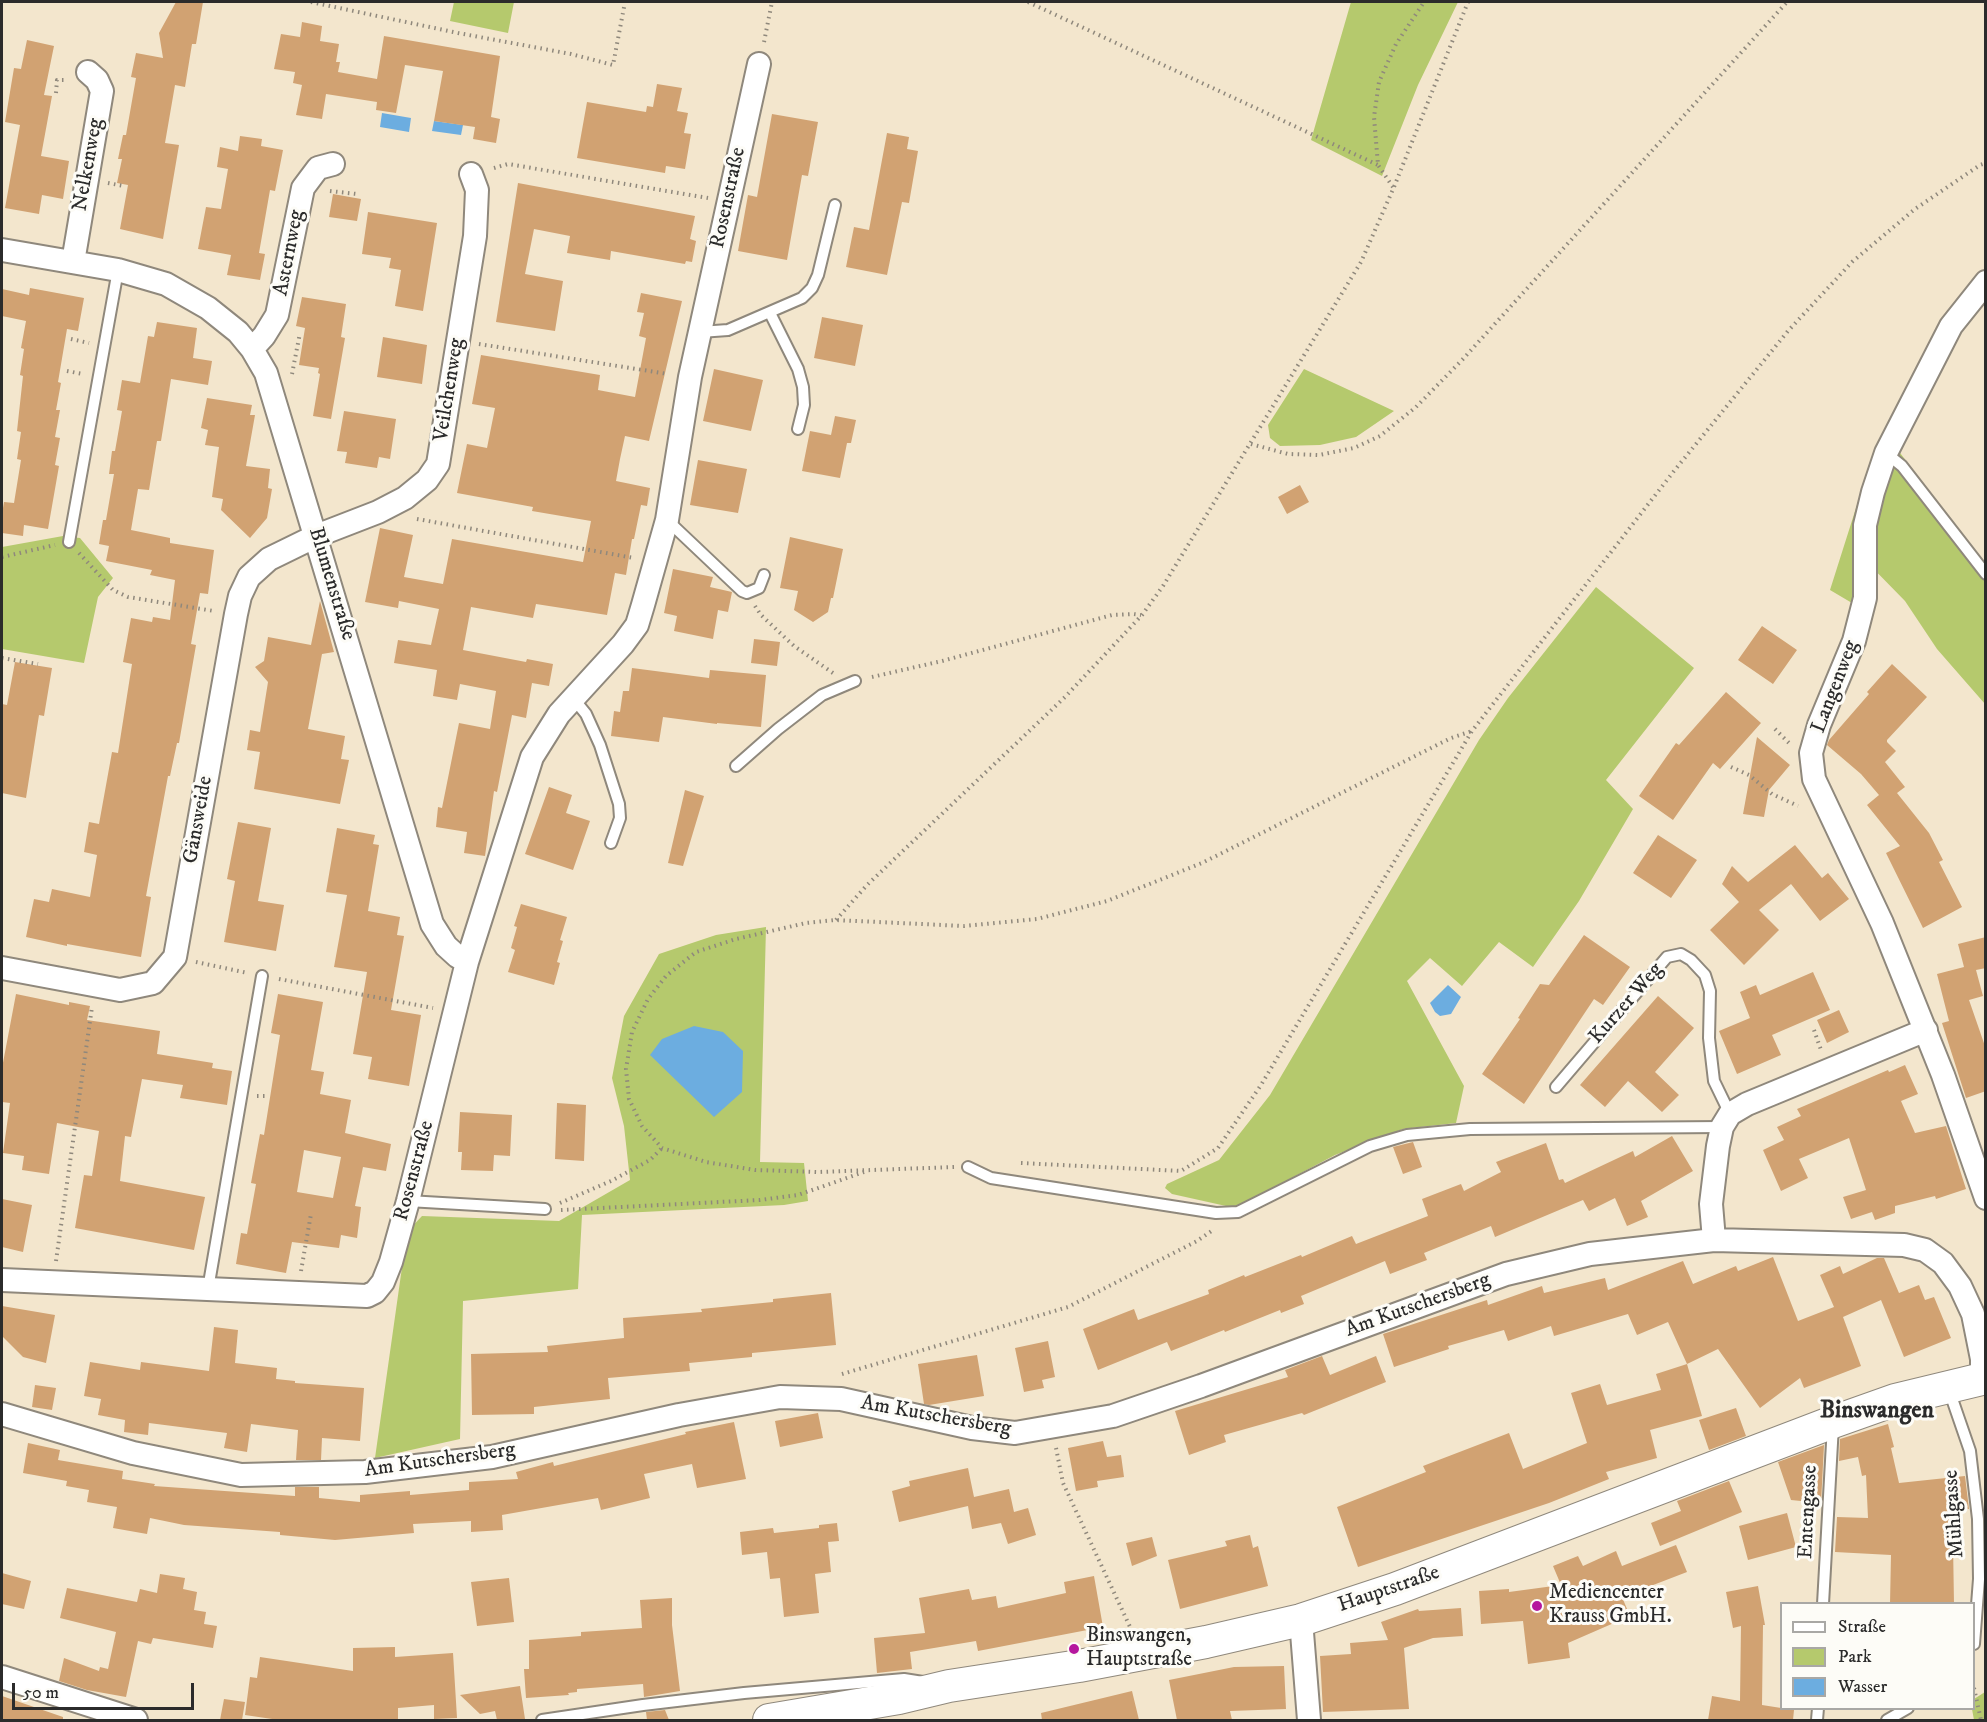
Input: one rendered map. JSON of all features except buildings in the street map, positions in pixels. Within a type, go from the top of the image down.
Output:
[{"type":"street","name":"Rosenstraße","points":[[2,1280],[367,1296],[375,1292],[382,1282],[391,1262],[408,1201],[467,962],[532,757],[543,737],[573,698],[623,644],[637,625],[667,520],[699,332],[759,64]]},
{"type":"street","name":"Nelkenweg","points":[[73,262],[102,91],[97,80],[88,72]]},
{"type":"street","name":"Asternweg","points":[[252,349],[264,336],[277,315],[303,188],[318,168],[333,164]]},
{"type":"street","name":"Veilchenweg","points":[[316,536],[378,512],[405,498],[427,480],[438,464],[475,236],[477,190],[471,174]]},
{"type":"street","name":"Blumenstraße","points":[[2,250],[118,270],[166,284],[208,308],[238,332],[252,349],[266,373],[432,924],[446,946],[467,962]]},
{"type":"street","name":"Langenweg","points":[[1986,282],[1951,326],[1886,453],[1865,525],[1865,598],[1854,641],[1819,725],[1811,753],[1814,779],[1882,924],[1926,1030],[1986,1198]]},
{"type":"street","name":"Gänsweide","points":[[175,957],[240,596],[249,577],[269,559],[316,536]]},
{"type":"street","points":[[2,968],[120,990],[153,983],[175,957]]},
{"type":"street","points":[[1714,1240],[1711,1204],[1726,1121],[1747,1104],[1926,1030]]},
{"type":"street","name":"Am Kutschersberg","points":[[2,1413],[133,1453],[241,1474],[365,1472],[492,1457],[679,1415],[780,1397],[842,1400],[972,1428],[1015,1433],[1113,1416],[1506,1274],[1590,1254],[1714,1240],[1904,1245],[1925,1250],[1942,1263],[1960,1286],[1973,1314],[1984,1378]]},
{"type":"street","name":"Hauptstraße","points":[[769,1720],[899,1698],[950,1686],[1142,1654],[1301,1620],[1395,1589],[1895,1400],[1984,1378]]},
{"type":"street","points":[[1301,1620],[1309,1720]]},
{"type":"street","points":[[2,1677],[136,1720]]},
{"type":"lane","points":[[699,332],[728,330],[802,298],[813,288],[835,205]]},
{"type":"lane","points":[[69,542],[118,270]]},
{"type":"lane","points":[[770,313],[798,369],[803,387],[804,405],[798,429]]},
{"type":"lane","points":[[1886,453],[1902,466],[1986,574]]},
{"type":"lane","points":[[667,520],[747,593],[759,588],[764,575]]},
{"type":"lane","points":[[736,766],[822,695],[855,681]]},
{"type":"lane","points":[[573,698],[586,714],[600,745],[619,804],[620,818],[611,843]]},
{"type":"lane","name":"Kurzer Weg","points":[[1556,1086],[1667,957],[1681,954],[1691,960],[1705,975],[1710,991],[1709,1038],[1714,1081],[1726,1121]]},
{"type":"lane","points":[[208,1289],[262,976]]},
{"type":"lane","points":[[968,1167],[991,1178],[1216,1213],[1238,1212],[1370,1146],[1407,1135],[1470,1129],[1726,1121]]},
{"type":"lane","points":[[408,1201],[545,1209]]},
{"type":"lane","name":"Mühlgasse","points":[[1948,1387],[1970,1451],[1978,1519],[1979,1579],[1975,1629]]},
{"type":"lane","name":"Entengasse","points":[[1823,1602],[1833,1422]]},
{"type":"lane","points":[[542,1720],[654,1704],[904,1679],[950,1686]]},
{"type":"lane","points":[[1887,1720],[1904,1710]]},
{"type":"path","points":[[311,2],[613,64],[624,2]]},
{"type":"path","points":[[759,64],[772,2]]},
{"type":"path","points":[[1028,2],[1378,165],[1394,187]]},
{"type":"path","points":[[1378,165],[1374,117],[1379,82],[1396,44],[1424,2]]},
{"type":"path","points":[[836,920],[867,885],[1065,697],[1142,615],[1163,586],[1361,262],[1394,187],[1468,2]]},
{"type":"path","points":[[1251,444],[1288,454],[1319,455],[1354,448],[1380,436],[1416,407],[1463,359],[1787,2]]},
{"type":"path","points":[[1012,1163],[1181,1171],[1218,1148],[1261,1084],[1472,731],[1674,471],[1788,331],[1852,262],[1915,209],[1986,163]]},
{"type":"path","points":[[471,174],[508,164],[729,202]]},
{"type":"path","points":[[458,341],[690,377]]},
{"type":"path","points":[[378,512],[656,561]]},
{"type":"path","points":[[2,557],[69,542],[113,590],[128,597],[236,614]]},
{"type":"path","points":[[747,593],[761,615],[794,646],[836,676],[855,681],[942,661],[1112,615],[1142,615]]},
{"type":"path","points":[[2,658],[38,664]]},
{"type":"path","points":[[968,1167],[818,1172],[755,1170],[706,1162],[662,1148],[642,1126],[629,1099],[626,1070],[632,1032],[648,999],[666,976],[696,952],[736,939],[806,923],[836,920],[964,926],[1037,919],[1107,901],[1202,863],[1451,738],[1472,731]]},
{"type":"path","points":[[1731,767],[1749,775],[1772,794],[1798,806]]},
{"type":"path","points":[[175,957],[456,1013]]},
{"type":"path","points":[[52,1282],[95,985]]},
{"type":"path","points":[[545,1209],[611,1181],[650,1160],[662,1148]]},
{"type":"path","points":[[545,1209],[583,1210],[798,1196],[870,1170]]},
{"type":"path","points":[[840,1375],[1068,1307],[1197,1241],[1238,1212]]},
{"type":"path","points":[[298,1293],[311,1214]]},
{"type":"path","points":[[1052,1427],[1063,1483],[1142,1654]]},
{"type":"path","points":[[1975,1693],[1981,1720]]},
{"type":"green space","points":[[454,2],[514,2],[508,33],[450,21]]},
{"type":"green space","points":[[1351,2],[1458,2],[1418,85],[1382,176],[1311,140]]},
{"type":"green space","points":[[1304,369],[1394,411],[1356,437],[1320,445],[1280,446],[1270,438],[1268,425]]},
{"type":"green space","points":[[1897,449],[1985,563],[1985,704],[1937,649],[1905,601],[1860,555],[1852,603],[1830,590],[1869,467]]},
{"type":"green space","points":[[63,536],[80,538],[113,578],[98,597],[84,663],[2,649],[2,547]]},
{"type":"green space","points":[[1596,587],[1694,668],[1606,780],[1633,809],[1579,901],[1533,967],[1499,942],[1462,986],[1430,958],[1407,981],[1464,1086],[1456,1123],[1403,1129],[1335,1155],[1235,1208],[1172,1194],[1165,1188],[1167,1184],[1219,1160],[1270,1095],[1479,740],[1508,698]]},
{"type":"green space","points":[[766,927],[760,1162],[804,1163],[808,1201],[784,1205],[582,1215],[578,1289],[463,1301],[460,1439],[375,1458],[407,1232],[422,1216],[559,1221],[630,1180],[624,1126],[612,1078],[624,1016],[659,954],[716,935]]},
{"type":"green space","points":[[1985,1692],[1985,1720],[1974,1720],[1972,1710],[1975,1710],[1975,1698]]},
{"type":"water","points":[[382,113],[411,118],[409,132],[380,127]]},
{"type":"water","points":[[434,121],[463,125],[461,135],[432,131]]},
{"type":"water","points":[[1448,985],[1461,997],[1451,1014],[1440,1016],[1430,1003]]},
{"type":"water","points":[[694,1026],[723,1032],[743,1051],[742,1092],[714,1117],[650,1055],[662,1039]]},
{"type":"place","name":"Mediencenter Krauss GmbH.","points":[[1537,1606]]},
{"type":"place","name":"Binswangen, Hauptstraße","points":[[1074,1649]]},
{"type":"district","name":"Binswangen","points":[[1877,1412]]}]
